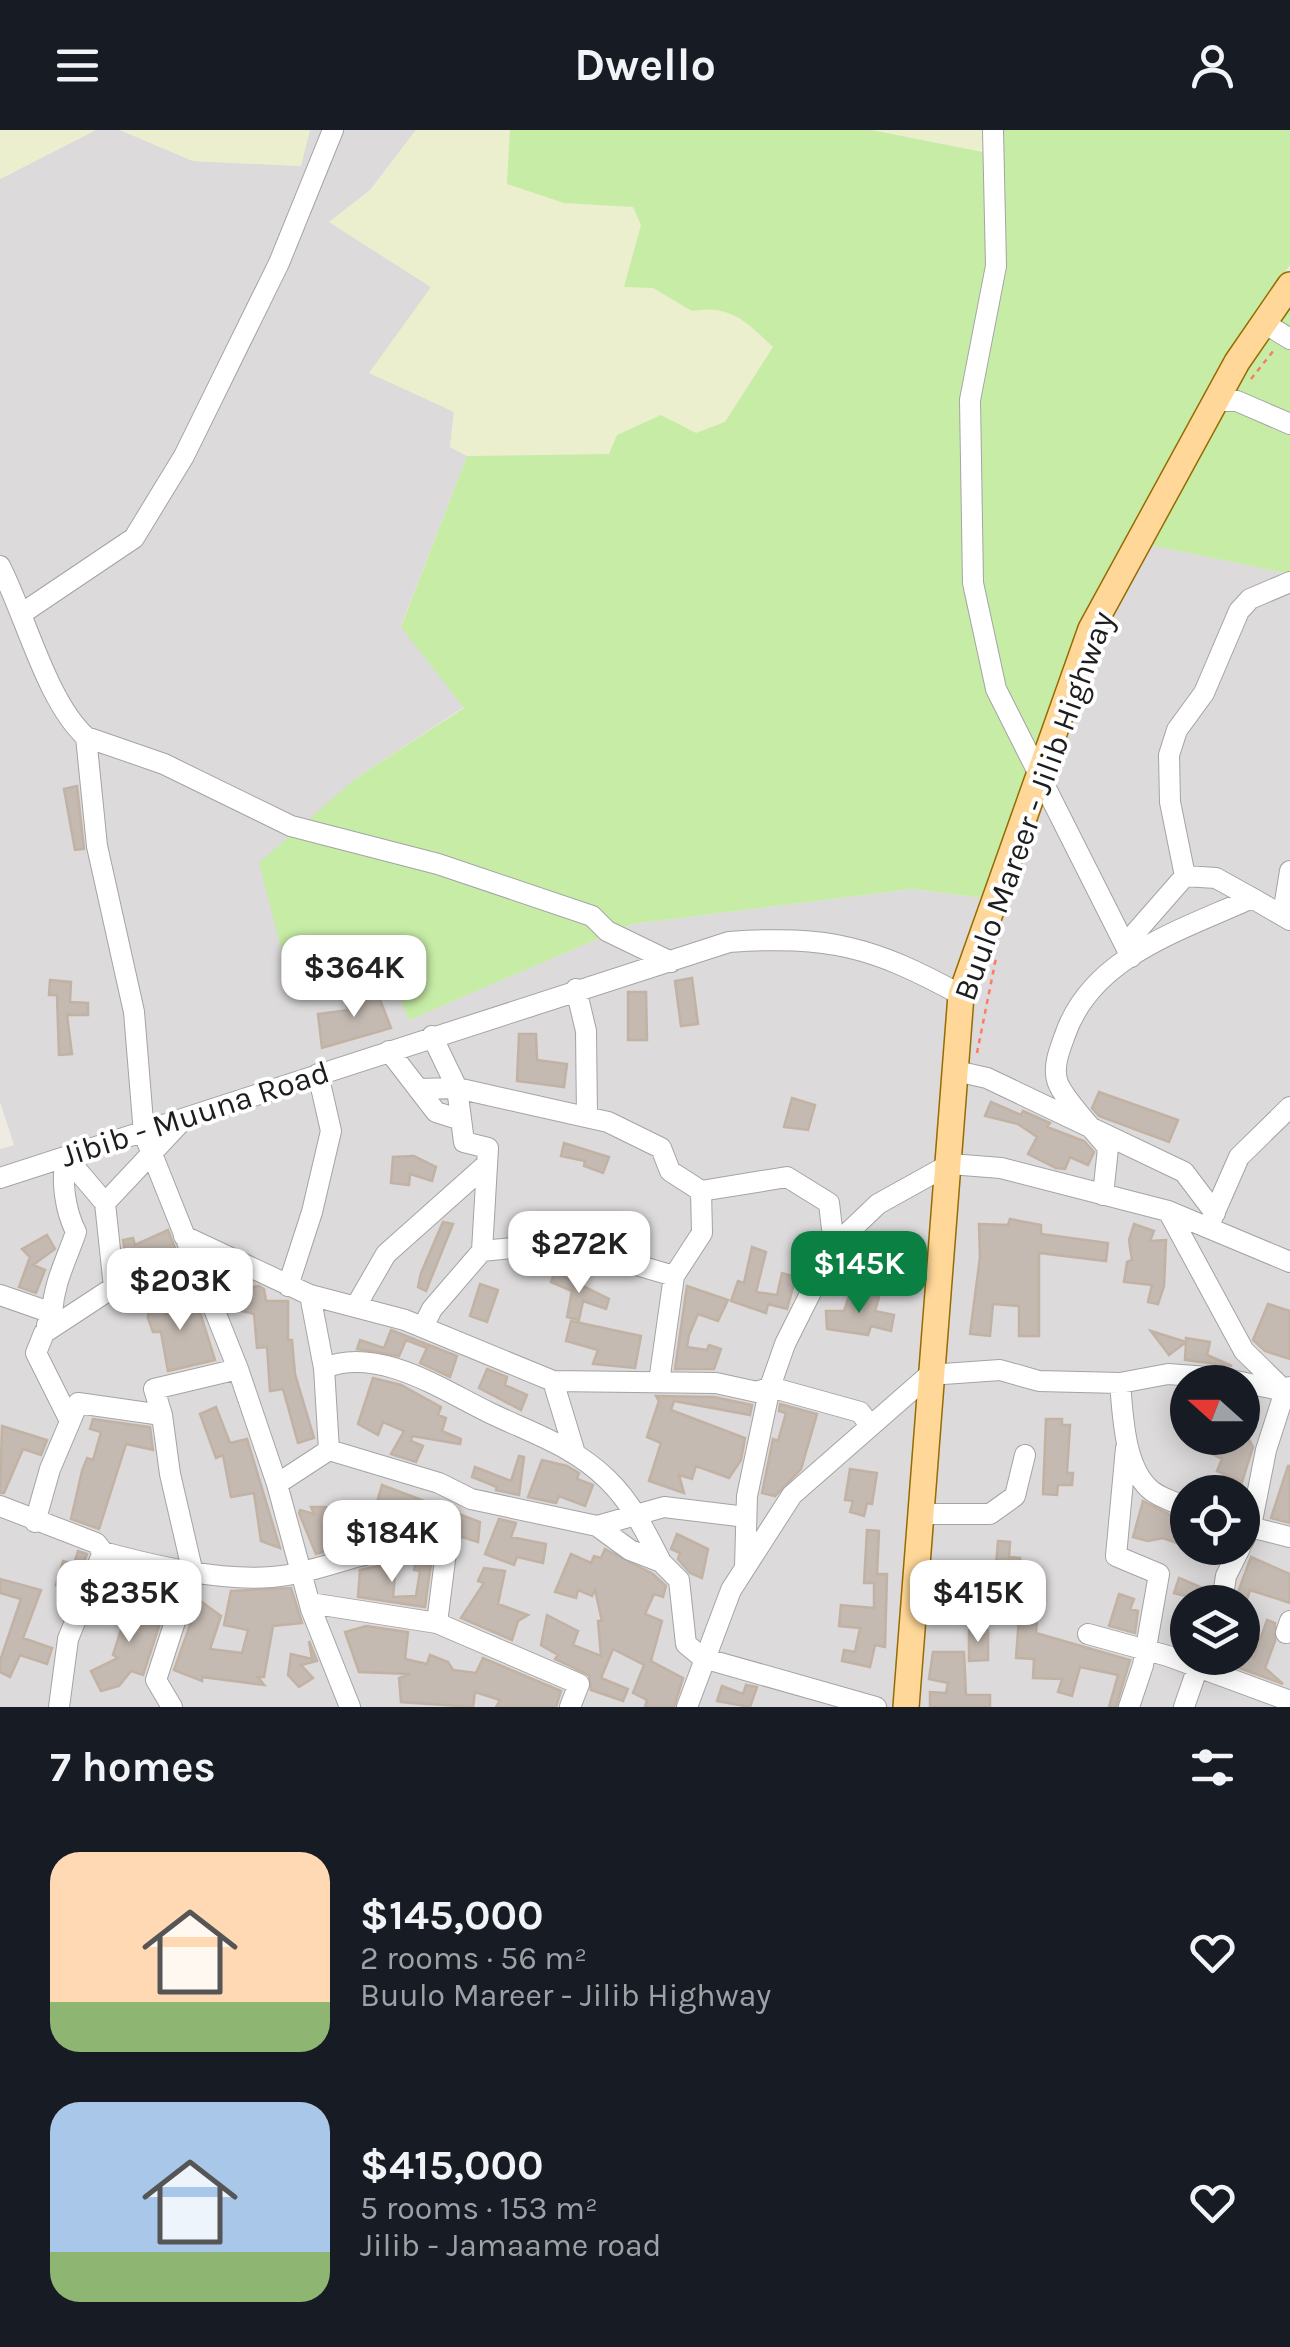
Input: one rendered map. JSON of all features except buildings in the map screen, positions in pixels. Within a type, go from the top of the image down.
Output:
[{"type":"main road","name":"Buulo Mareer - Jilib Highway","points":[[906,1707],[929,1375],[950,1164],[965,1070],[961,995],[1092,629],[1215,401],[1277,335],[1290,285]]},
{"type":"street","points":[[24,612],[134,538],[184,456],[279,263],[333,130]]},
{"type":"street","points":[[994,130],[996,266],[970,400],[973,583],[996,689],[1131,957]]},
{"type":"street","points":[[1215,401],[1237,401],[1290,424]]},
{"type":"street","points":[[0,566],[24,612],[64,718],[86,737],[164,764],[291,826],[438,864],[592,916],[608,932],[671,962]]},
{"type":"street","points":[[1184,876],[1170,802],[1170,755],[1177,730],[1204,693],[1239,611],[1250,600],[1290,582]]},
{"type":"street","points":[[86,737],[96,846],[134,1012],[144,1134],[238,1370],[277,1484],[310,1603],[350,1707]]},
{"type":"street","points":[[1184,876],[1216,878],[1287,917],[1290,871]]},
{"type":"street","points":[[1131,957],[1136,932],[1184,876]]},
{"type":"street","points":[[1102,1195],[1108,1148],[1057,1082],[1057,1059],[1072,1016],[1090,988],[1131,957],[1252,898]]},
{"type":"street","name":"Jibib - Muuna Road","points":[[0,1178],[730,942],[780,938],[862,947],[961,995]]},
{"type":"street","points":[[576,989],[586,1031],[587,1117]]},
{"type":"street","points":[[423,1327],[432,1309],[482,1251],[488,1148],[464,1142],[457,1088],[432,1036]]},
{"type":"street","points":[[390,1050],[436,1112],[462,1120]]},
{"type":"street","points":[[965,1070],[1184,1172],[1211,1221]]},
{"type":"street","points":[[288,1286],[312,1212],[331,1131],[318,1074]]},
{"type":"street","points":[[418,1089],[457,1088],[608,1122],[661,1148],[670,1171],[701,1191],[787,1177],[829,1204],[834,1246]]},
{"type":"street","points":[[1211,1221],[1239,1157],[1290,1107]]},
{"type":"street","points":[[104,1203],[182,1120]]},
{"type":"street","points":[[48,1323],[114,1287],[104,1203],[66,1157]]},
{"type":"street","points":[[66,1157],[62,1176],[68,1217],[76,1232],[68,1260],[56,1275],[48,1323],[36,1353],[70,1421]]},
{"type":"street","points":[[356,1306],[386,1254],[487,1164]]},
{"type":"street","points":[[745,1566],[746,1516],[770,1387],[785,1344],[834,1246],[878,1204],[950,1164],[1001,1168],[1211,1221],[1290,1262]]},
{"type":"street","points":[[659,1382],[674,1276],[702,1233],[701,1191]]},
{"type":"street","points":[[1168,1211],[1244,1351],[1288,1389]]},
{"type":"street","points":[[184,1236],[310,1295],[423,1327],[553,1381],[716,1383],[757,1392],[770,1387],[860,1412],[869,1424]]},
{"type":"street","points":[[482,1251],[544,1244],[608,1256],[674,1276]]},
{"type":"street","points":[[0,1294],[48,1323]]},
{"type":"street","points":[[310,1295],[324,1368],[329,1450]]},
{"type":"street","points":[[324,1368],[342,1361],[417,1376],[574,1450],[610,1481],[636,1515],[661,1562],[679,1580],[686,1644],[703,1658],[846,1704],[876,1707]]},
{"type":"street","points":[[172,1707],[156,1680],[192,1569],[154,1390],[238,1370]]},
{"type":"street","points":[[687,1707],[703,1658],[745,1566],[792,1495],[929,1375],[1000,1370],[1039,1381],[1120,1383],[1168,1374],[1288,1389]]},
{"type":"street","points":[[553,1381],[574,1450]]},
{"type":"street","points":[[1120,1383],[1126,1448],[1116,1556],[1159,1574],[1145,1650],[1129,1707]]},
{"type":"street","points":[[1260,1475],[1288,1389]]},
{"type":"street","points":[[35,1522],[78,1404],[162,1416]]},
{"type":"street","points":[[1126,1448],[1152,1491],[1170,1498]]},
{"type":"street","points":[[277,1484],[329,1450],[439,1483],[471,1499],[597,1526],[630,1550],[661,1562]]},
{"type":"street","points":[[919,1514],[990,1514],[1015,1496],[1026,1455]]},
{"type":"street","points":[[0,1506],[96,1542],[103,1552],[192,1569],[272,1576],[373,1550],[421,1545],[446,1552],[437,1623]]},
{"type":"street","points":[[597,1526],[664,1507],[746,1516]]},
{"type":"street","points":[[1260,1536],[1290,1537]]},
{"type":"street","points":[[59,1707],[68,1639],[103,1552]]},
{"type":"street","points":[[310,1603],[437,1623],[579,1684],[570,1707]]},
{"type":"street","points":[[1088,1634],[1170,1656]]},
{"type":"street","points":[[1184,1707],[1195,1675]]},
{"type":"street","points":[[1230,1675],[1290,1701]]},
{"type":"path","points":[[1242,392],[1277,335]]},
{"type":"path","points":[[965,1070],[996,956]]},
{"type":"shaded area","points":[[96,130],[120,130],[193,161],[300,166],[310,130],[416,130],[370,190],[329,222],[431,287],[454,412],[450,447],[467,456],[401,626],[464,707],[356,778],[386,960],[409,1020],[632,924],[912,889],[1007,901],[1099,632],[1150,545],[1290,574],[1290,1707],[0,1707],[0,1149],[14,1145],[0,1102],[0,179]]},
{"type":"green space","points":[[0,130],[96,130],[0,179]]},
{"type":"green space","points":[[120,130],[310,130],[301,166],[193,161]]},
{"type":"green space","points":[[416,130],[510,130],[508,184],[564,203],[633,207],[641,225],[624,286],[653,288],[692,311],[710,308],[737,314],[773,347],[725,422],[696,433],[661,415],[609,454],[467,456],[450,447],[454,412],[369,373],[431,287],[329,222],[371,190]]},
{"type":"green space","points":[[510,130],[871,130],[988,153],[989,130],[1290,130],[1290,265],[1227,356],[984,898],[912,889],[632,924],[409,1020],[385,961],[292,990],[259,863],[356,778],[464,708],[401,627],[467,456],[609,454],[617,435],[661,415],[696,433],[725,422],[773,347],[737,317],[717,310],[692,311],[653,288],[624,287],[641,225],[633,207],[564,203],[507,184]]},
{"type":"green space","points":[[871,130],[989,130],[989,153]]},
{"type":"green space","points":[[1290,304],[1290,574],[1150,545],[1245,367]]}]
